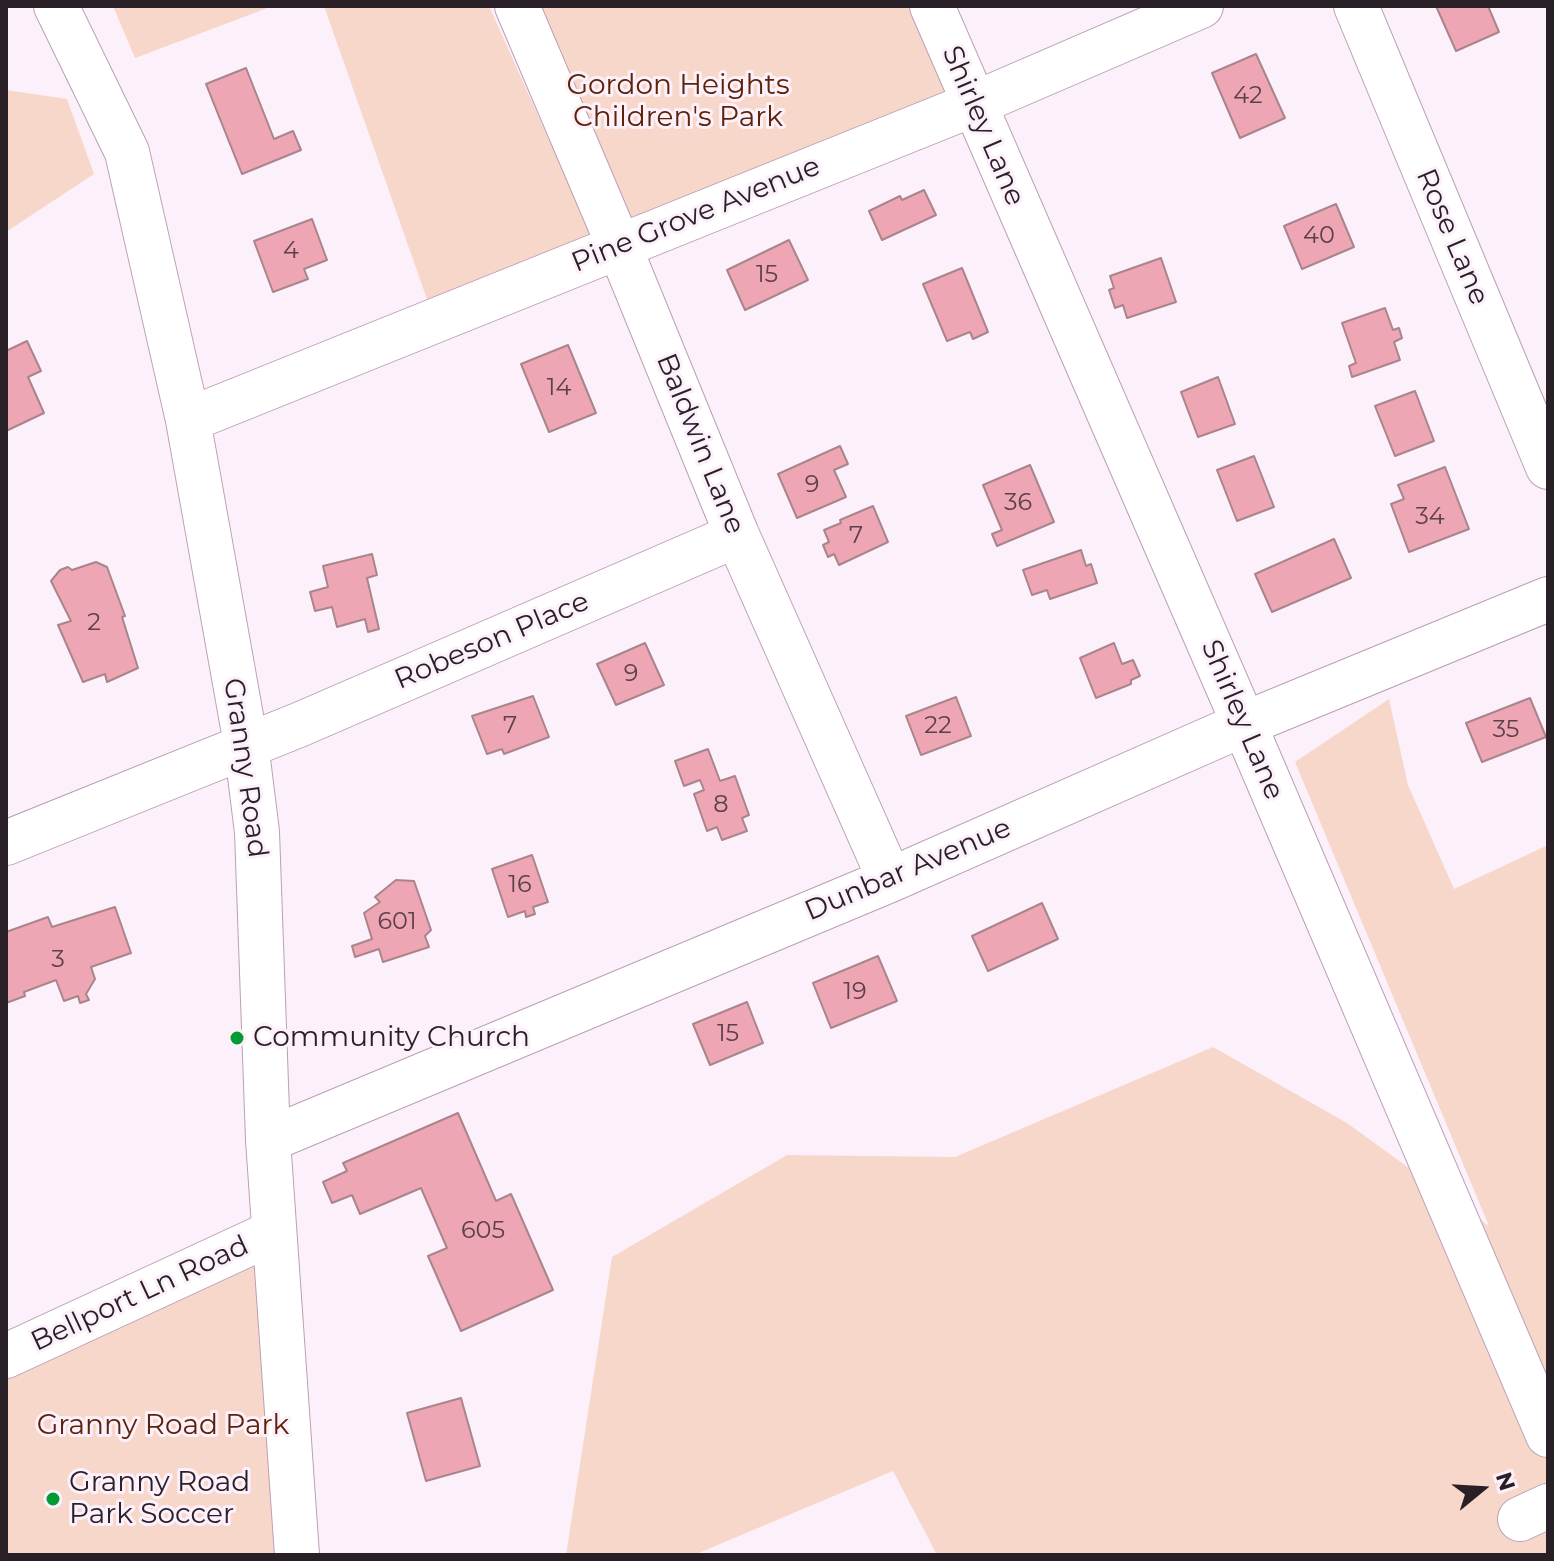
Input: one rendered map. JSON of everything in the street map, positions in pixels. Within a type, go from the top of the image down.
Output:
[{"type":"street","name":"Granny Road","points":[[56,6],[127,152],[188,420],[246,744],[257,832],[268,1140],[297,1555]]},
{"type":"street","name":"Baldwin Lane","points":[[517,6],[737,535],[890,880]]},
{"type":"street","name":"Shirley Lane","points":[[932,6],[1548,1435]]},
{"type":"street","name":"Pine Grove Avenue","points":[[188,420],[974,104],[1201,6]]},
{"type":"street","name":"Rose Lane","points":[[1356,6],[1548,467]]},
{"type":"street","name":"Robeson Place","points":[[6,843],[301,724],[737,535]]},
{"type":"street","name":"Dunbar Avenue","points":[[268,1140],[890,880],[1244,724],[1548,599]]},
{"type":"street","name":"Bellport Ln Road","points":[[6,1356],[274,1232]]},
{"type":"green space","points":[[113,6],[273,6],[135,58]]},
{"type":"green space","points":[[324,6],[489,6],[592,236],[429,305]]},
{"type":"green space","name":"Gordon Heights Children's Park","points":[[534,6],[911,6],[947,92],[627,228]]},
{"type":"green space","points":[[6,90],[67,99],[94,174],[6,232]]},
{"type":"green space","points":[[1389,699],[1408,785],[1454,889],[1548,845],[1548,1555],[937,1555],[893,1471],[694,1555],[566,1555],[612,1257],[787,1155],[955,1157],[1213,1047],[1347,1123],[1489,1226],[1295,762]]},
{"type":"green space","name":"Granny Road Park","points":[[274,1232],[305,1555],[6,1555],[6,1356]]},
{"type":"building","points":[[1436,6],[1488,6],[1499,32],[1456,51]]},
{"type":"building","points":[[1256,54],[1285,118],[1240,138],[1212,73]]},
{"type":"building","points":[[246,68],[274,139],[293,131],[301,150],[242,174],[206,84]]},
{"type":"building","points":[[924,190],[936,215],[882,240],[869,211],[900,196],[902,200]]},
{"type":"building","points":[[1336,204],[1354,247],[1302,269],[1284,226]]},
{"type":"building","points":[[312,219],[327,260],[304,269],[308,279],[273,292],[254,241]]},
{"type":"building","points":[[789,240],[808,280],[745,310],[727,270]]},
{"type":"building","points":[[1161,258],[1176,302],[1127,318],[1123,305],[1115,308],[1109,290],[1114,288],[1110,276]]},
{"type":"building","points":[[962,268],[988,332],[973,339],[970,332],[947,341],[923,284]]},
{"type":"building","points":[[1385,308],[1393,330],[1399,328],[1402,338],[1394,342],[1400,360],[1352,377],[1349,366],[1356,363],[1342,323]]},
{"type":"building","points":[[27,341],[41,371],[28,377],[44,413],[6,431],[6,351]]},
{"type":"building","points":[[568,345],[596,413],[549,432],[521,364]]},
{"type":"building","points":[[1218,377],[1235,424],[1198,437],[1181,392]]},
{"type":"building","points":[[1415,391],[1434,441],[1395,456],[1375,406]]},
{"type":"building","points":[[840,446],[848,464],[834,470],[846,497],[797,518],[778,474]]},
{"type":"building","points":[[1254,456],[1274,507],[1237,521],[1217,470]]},
{"type":"building","points":[[1030,465],[1054,522],[997,546],[992,534],[1002,530],[983,485]]},
{"type":"building","points":[[1445,467],[1469,529],[1409,552],[1391,504],[1404,499],[1398,485]]},
{"type":"building","points":[[873,506],[888,542],[839,565],[834,554],[828,557],[823,545],[829,542],[824,530]]},
{"type":"building","points":[[1334,539],[1351,578],[1272,612],[1255,574]]},
{"type":"building","points":[[1081,550],[1086,566],[1091,564],[1097,583],[1050,599],[1047,590],[1032,595],[1023,570]]},
{"type":"building","points":[[372,554],[377,575],[367,578],[379,629],[368,632],[365,619],[337,627],[332,607],[315,611],[310,592],[328,587],[323,566]]},
{"type":"building","points":[[96,562],[107,567],[125,616],[122,617],[138,668],[107,682],[105,674],[83,682],[58,625],[71,621],[51,581],[60,570],[68,567],[72,570]]},
{"type":"building","points":[[645,643],[664,685],[616,705],[597,664]]},
{"type":"building","points":[[1114,643],[1122,664],[1133,660],[1140,676],[1131,680],[1131,684],[1096,698],[1080,658]]},
{"type":"building","points":[[533,696],[549,737],[504,754],[502,749],[487,754],[472,716]]},
{"type":"building","points":[[956,697],[971,736],[921,755],[906,716]]},
{"type":"building","points":[[1530,698],[1546,737],[1482,762],[1466,723]]},
{"type":"building","points":[[708,749],[720,781],[735,776],[749,815],[742,818],[747,831],[722,840],[717,827],[707,831],[694,794],[704,790],[700,780],[684,786],[675,761]]},
{"type":"building","points":[[532,855],[548,902],[533,907],[535,914],[526,917],[525,911],[508,917],[492,869]]},
{"type":"building","points":[[396,880],[414,881],[431,930],[425,936],[429,947],[383,962],[379,949],[355,957],[352,946],[372,939],[364,913],[380,902],[375,897]]},
{"type":"building","points":[[1042,903],[1058,939],[988,971],[972,936]]},
{"type":"building","points":[[115,907],[131,953],[91,967],[95,979],[86,994],[89,1000],[80,1003],[78,996],[64,1001],[56,980],[24,992],[25,996],[6,1003],[6,932],[48,917],[52,927]]},
{"type":"building","points":[[878,956],[897,1001],[831,1028],[813,983]]},
{"type":"building","points":[[747,1002],[763,1043],[710,1065],[693,1024]]},
{"type":"building","points":[[458,1113],[496,1201],[511,1194],[553,1290],[461,1331],[428,1256],[447,1248],[421,1188],[360,1214],[352,1195],[332,1203],[323,1182],[347,1171],[343,1163]]},
{"type":"building","points":[[461,1398],[480,1466],[426,1481],[407,1413]]},
{"type":"place","name":"Community Church","points":[[237,1038]]},
{"type":"place","name":"Granny Road Park Soccer","points":[[53,1499]]}]
